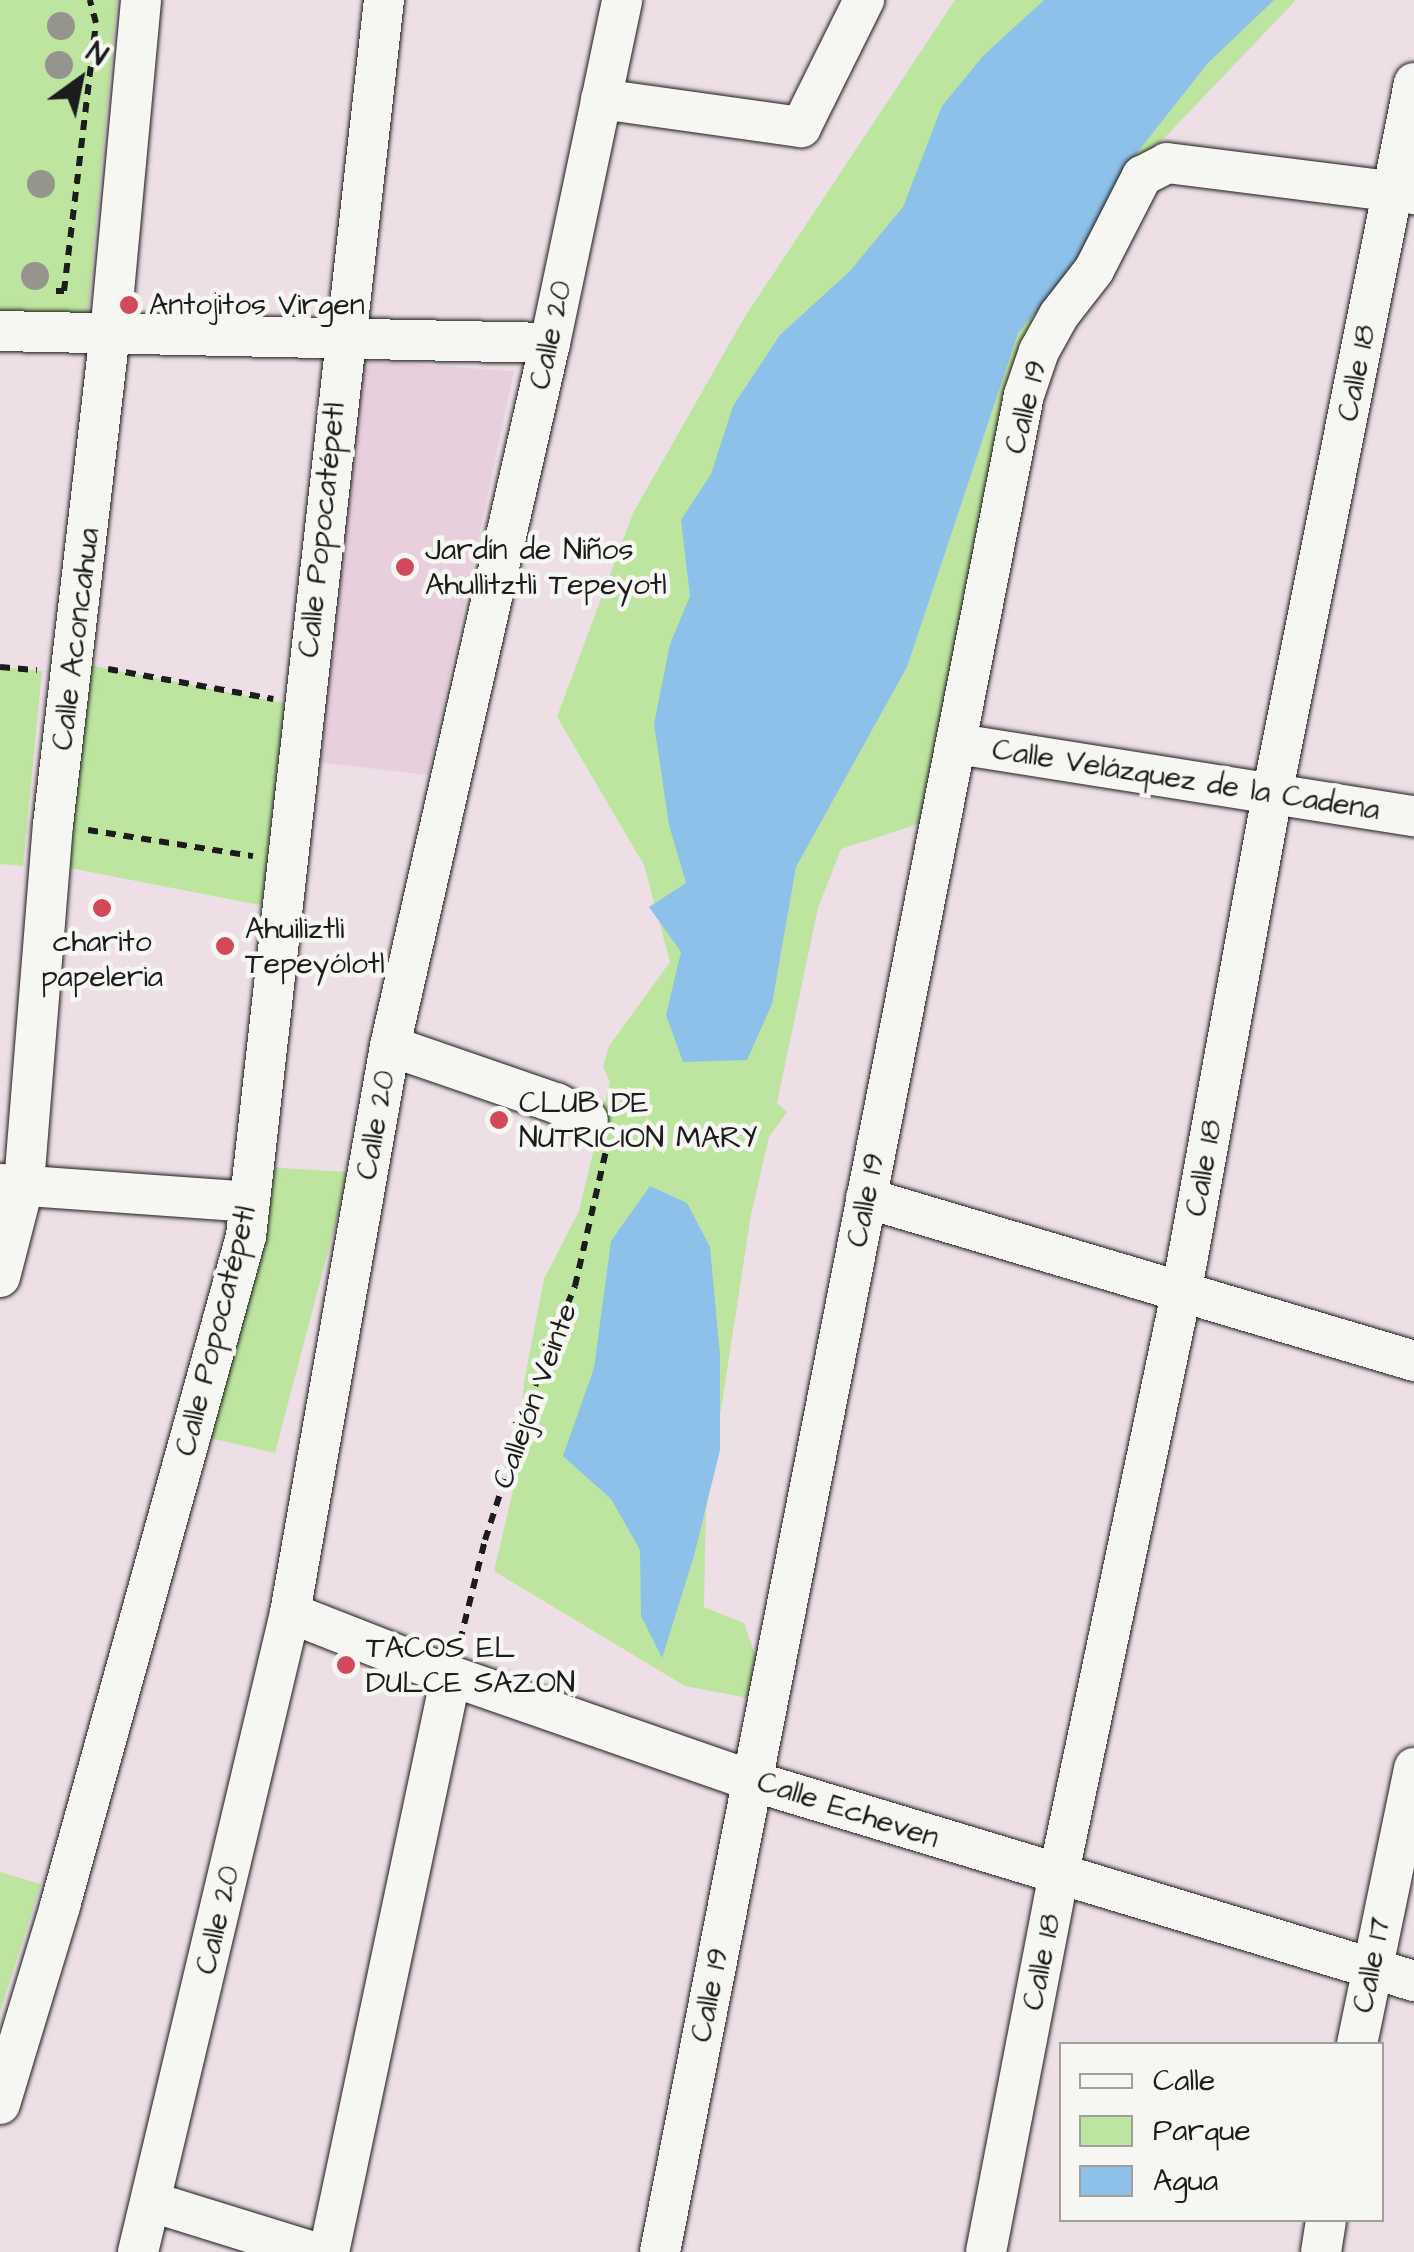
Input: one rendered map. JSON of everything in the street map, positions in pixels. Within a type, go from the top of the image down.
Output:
[{"type":"street","name":"Calle Aconcahua","points":[[0,1276],[75,662],[142,0]]},
{"type":"street","name":"Calle Popocatépetl","points":[[0,2104],[60,1906],[246,1236],[284,861],[384,0]]},
{"type":"street","points":[[602,0],[605,80],[801,127],[864,0]]},
{"type":"street","name":"Calle 20","points":[[138,2252],[290,1613],[390,1046],[550,343],[622,0]]},
{"type":"street","name":"Calle 18","points":[[986,2252],[1058,1877],[1182,1289],[1272,795],[1404,193],[1414,83]]},
{"type":"street","name":"Calle 19","points":[[660,2252],[1024,395],[1039,351],[1059,315],[1094,270],[1142,176],[1167,163],[1404,193]]},
{"type":"street","points":[[0,331],[550,343]]},
{"type":"street","name":"Calle Velázquez de la Cadena","points":[[958,744],[1414,816]]},
{"type":"street","points":[[390,1046],[556,1103],[588,1120]]},
{"type":"street","points":[[12,1184],[249,1202]]},
{"type":"street","points":[[866,1198],[1182,1289],[1414,1362]]},
{"type":"street","name":"Calle Echeven","points":[[290,1613],[451,1676],[752,1780],[1058,1877],[1414,1982]]},
{"type":"street","points":[[329,2252],[451,1676]]},
{"type":"street","name":"Calle 17","points":[[1357,2042],[1414,1768]]},
{"type":"street","points":[[152,2202],[314,2252]]},
{"type":"street","points":[[1321,2252],[1326,2222]]},
{"type":"path","points":[[48,290],[64,291],[96,23],[90,0]]},
{"type":"path","points":[[75,662],[303,705]]},
{"type":"path","points":[[53,824],[284,861]]},
{"type":"path","name":"Callejón Veinte","points":[[451,1676],[485,1540],[540,1370],[575,1286],[593,1218],[607,1147],[588,1120]]},
{"type":"shaded area","name":"Jardín de Niños Ahullitztli Tepeyotl","points":[[358,361],[514,371],[428,775],[317,762]]},
{"type":"green space","points":[[0,0],[117,0],[87,320],[0,317]]},
{"type":"green space","points":[[955,0],[1296,0],[1130,174],[1012,396],[925,822],[841,849],[818,908],[777,1103],[787,1112],[769,1137],[751,1215],[706,1507],[704,1607],[744,1623],[761,1671],[753,1699],[685,1686],[494,1571],[519,1465],[524,1382],[544,1279],[579,1211],[610,1082],[603,1067],[609,1046],[670,962],[644,865],[557,717],[633,513],[744,318]]},
{"type":"green space","points":[[89,665],[300,706],[261,905],[50,864]]},
{"type":"green space","points":[[0,667],[42,671],[23,866],[0,864]]},
{"type":"green space","points":[[263,1167],[349,1172],[275,1453],[201,1436]]},
{"type":"green space","points":[[0,1872],[41,1884],[0,2012]]},
{"type":"water","points":[[1044,0],[1274,0],[1207,64],[1126,167],[1088,251],[1018,333],[907,667],[796,867],[772,1004],[747,1060],[683,1062],[666,1015],[681,952],[649,907],[686,883],[669,825],[654,724],[670,644],[690,596],[681,520],[711,474],[733,406],[780,335],[850,271],[903,207],[942,106],[983,56]]},
{"type":"water","points":[[650,1186],[687,1203],[710,1247],[720,1355],[720,1450],[694,1556],[662,1658],[641,1616],[640,1550],[611,1499],[563,1456],[594,1368],[611,1241]]},
{"type":"place","name":"Antojitos Virgen","points":[[129,305]]},
{"type":"place","name":"Jardín de Niños Ahullitztli Tepeyotl","points":[[405,567]]},
{"type":"place","name":"charito papeleria","points":[[102,908]]},
{"type":"place","name":"Ahuiliztli Tepeyólotl","points":[[225,946]]},
{"type":"place","name":"CLUB DE NUTRICION MARY","points":[[499,1120]]},
{"type":"place","name":"TACOS EL DULCE SAZON","points":[[346,1665]]}]
